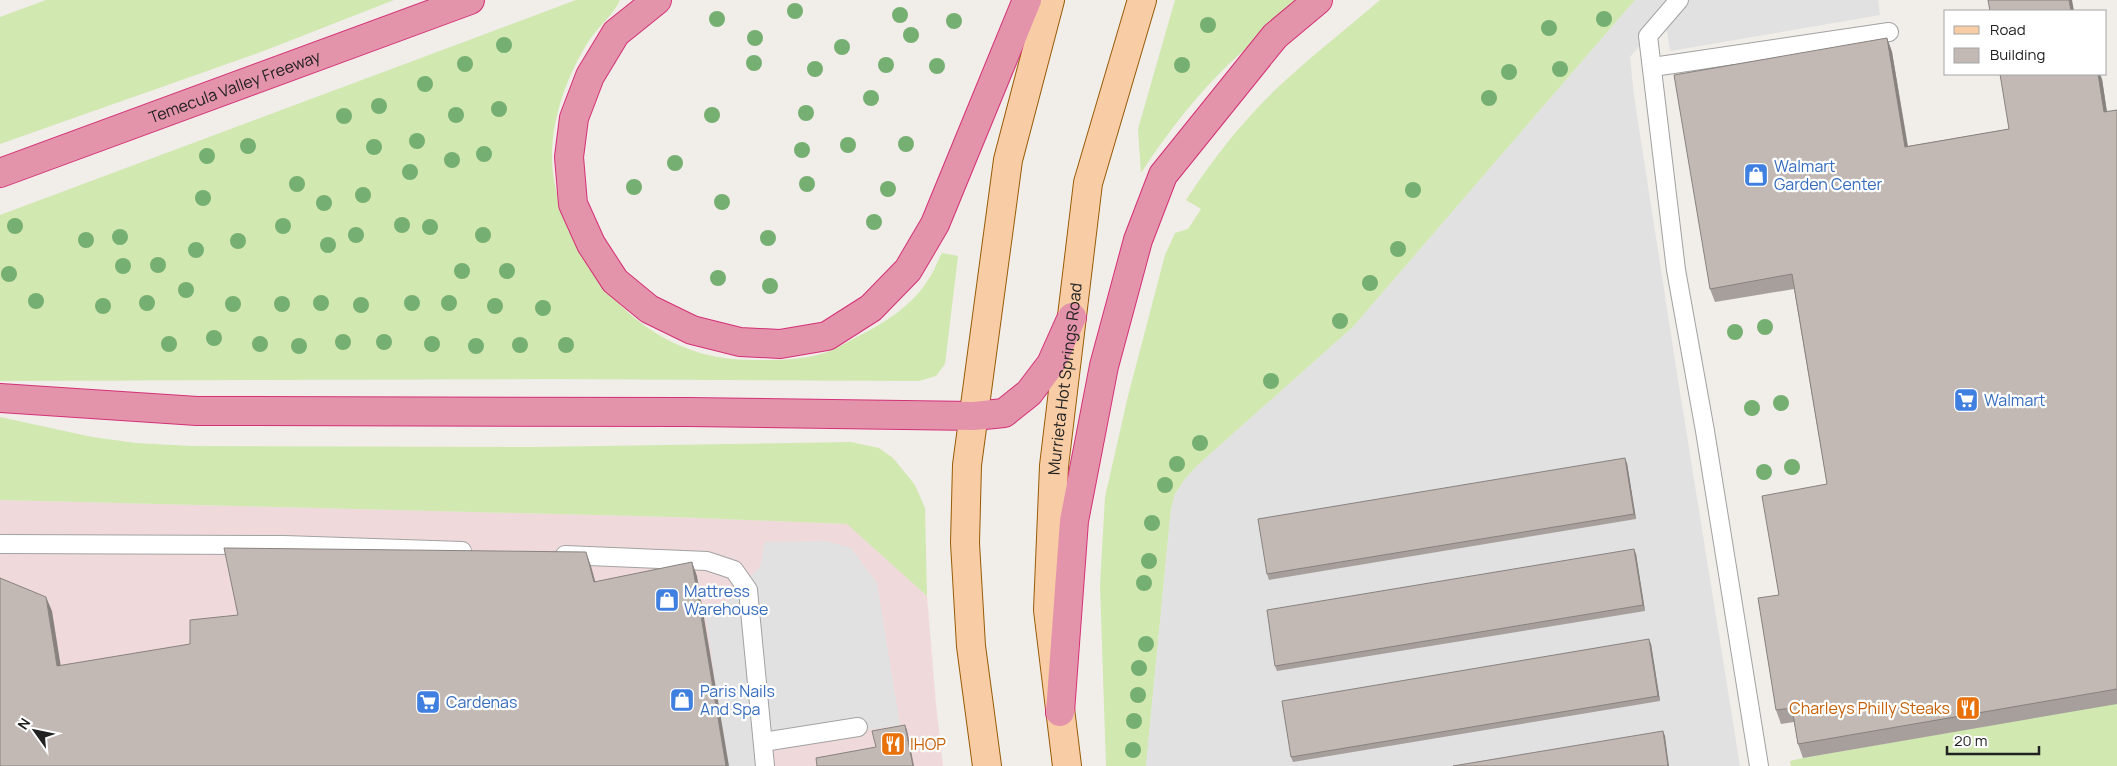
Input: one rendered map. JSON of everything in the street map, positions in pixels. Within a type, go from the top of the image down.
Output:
[{"type":"highway","name":"Temecula Valley Freeway","points":[[0,173],[470,0]]},
{"type":"highway","points":[[657,0],[616,32],[590,76],[574,118],[569,157],[573,204],[591,244],[614,281],[648,309],[692,330],[740,342],[780,344],[828,336],[871,308],[908,270],[935,224],[1027,0]]},
{"type":"highway","points":[[1060,712],[1074,522],[1104,366],[1138,240],[1163,175],[1276,36],[1318,0]]},
{"type":"highway","points":[[0,398],[196,411],[678,412],[974,416],[1004,413],[1029,394],[1051,364],[1072,317]]},
{"type":"main road","points":[[988,766],[971,646],[965,543],[967,465],[1008,160],[1050,0]]},
{"type":"main road","name":"Murrieta Hot Springs Road","points":[[1067,766],[1048,610],[1054,466],[1088,183],[1142,0]]},
{"type":"lane","points":[[1679,0],[1648,36],[1676,270],[1705,431],[1759,766]]},
{"type":"lane","points":[[1653,68],[1889,32]]},
{"type":"lane","points":[[0,544],[284,545],[481,552]]},
{"type":"lane","points":[[550,555],[707,561],[734,570],[748,590],[765,766]]},
{"type":"lane","points":[[763,742],[858,727]]},
{"type":"shaded area","points":[[1635,0],[1878,0],[1880,15],[1670,51],[1665,17],[1630,57],[1634,96],[1678,380],[1740,766],[1146,766],[1171,509],[1175,494],[1198,465],[1353,327]]},
{"type":"shaded area","points":[[0,500],[673,517],[848,524],[927,596],[943,766],[0,766]]},
{"type":"shaded area","points":[[827,541],[851,548],[877,583],[900,725],[769,745],[771,766],[728,766],[704,607],[726,604],[761,565],[764,542]]},
{"type":"green space","points":[[46,0],[394,0],[261,52],[0,144],[0,17]]},
{"type":"green space","points":[[576,0],[620,0],[582,52],[562,96],[552,143],[553,175],[561,207],[576,245],[589,267],[623,307],[643,324],[665,338],[688,349],[713,356],[752,360],[808,357],[834,349],[886,321],[905,307],[921,290],[932,274],[942,253],[958,256],[945,364],[936,376],[919,381],[551,379],[0,381],[0,215]]},
{"type":"green space","points":[[1175,0],[1306,0],[1250,45],[1219,74],[1183,114],[1141,173],[1138,129]]},
{"type":"green space","points":[[1380,0],[1635,0],[1353,327],[1198,465],[1185,479],[1175,494],[1171,509],[1146,766],[1106,766],[1100,585],[1105,497],[1128,396],[1165,255],[1175,233],[1188,229],[1201,209],[1186,200],[1239,129],[1288,78]]},
{"type":"green space","points":[[0,417],[92,437],[136,443],[191,446],[536,447],[851,442],[879,448],[893,458],[915,485],[925,508],[927,596],[847,524],[673,517],[0,500]]},
{"type":"green space","points":[[2117,703],[2117,766],[1791,766],[1790,761],[1803,758]]},
{"type":"building","points":[[1988,0],[2069,0],[2071,10],[1990,10]]},
{"type":"building","name":"Walmart","points":[[1887,38],[1905,147],[2009,129],[2000,75],[2098,75],[2104,112],[2117,110],[2117,689],[1798,744],[1792,708],[1776,710],[1758,598],[1779,595],[1762,496],[1827,484],[1792,274],[1710,289],[1674,75]]},
{"type":"building","points":[[1625,458],[1634,514],[1267,574],[1258,519]]},
{"type":"building","points":[[224,548],[586,552],[594,582],[692,562],[726,766],[0,766],[0,578],[46,597],[57,666],[190,644],[190,620],[238,615]]},
{"type":"building","points":[[1634,549],[1643,605],[1275,666],[1267,610]]},
{"type":"building","points":[[1649,639],[1658,696],[1291,757],[1282,701]]},
{"type":"building","name":"IHOP","points":[[905,725],[913,766],[817,766],[816,758],[876,747],[872,731]]},
{"type":"building","points":[[1663,731],[1668,766],[1453,766]]},
{"type":"place","name":"Walmart Garden Center","points":[[1756,175]]},
{"type":"place","name":"Walmart","points":[[1966,400]]},
{"type":"place","name":"Mattress Warehouse","points":[[667,600]]},
{"type":"place","name":"Paris Nails And Spa","points":[[682,700]]},
{"type":"place","name":"Cardenas","points":[[428,702]]},
{"type":"place","name":"Charleys Philly Steaks","points":[[1968,708]]},
{"type":"place","name":"IHOP","points":[[893,744]]}]
